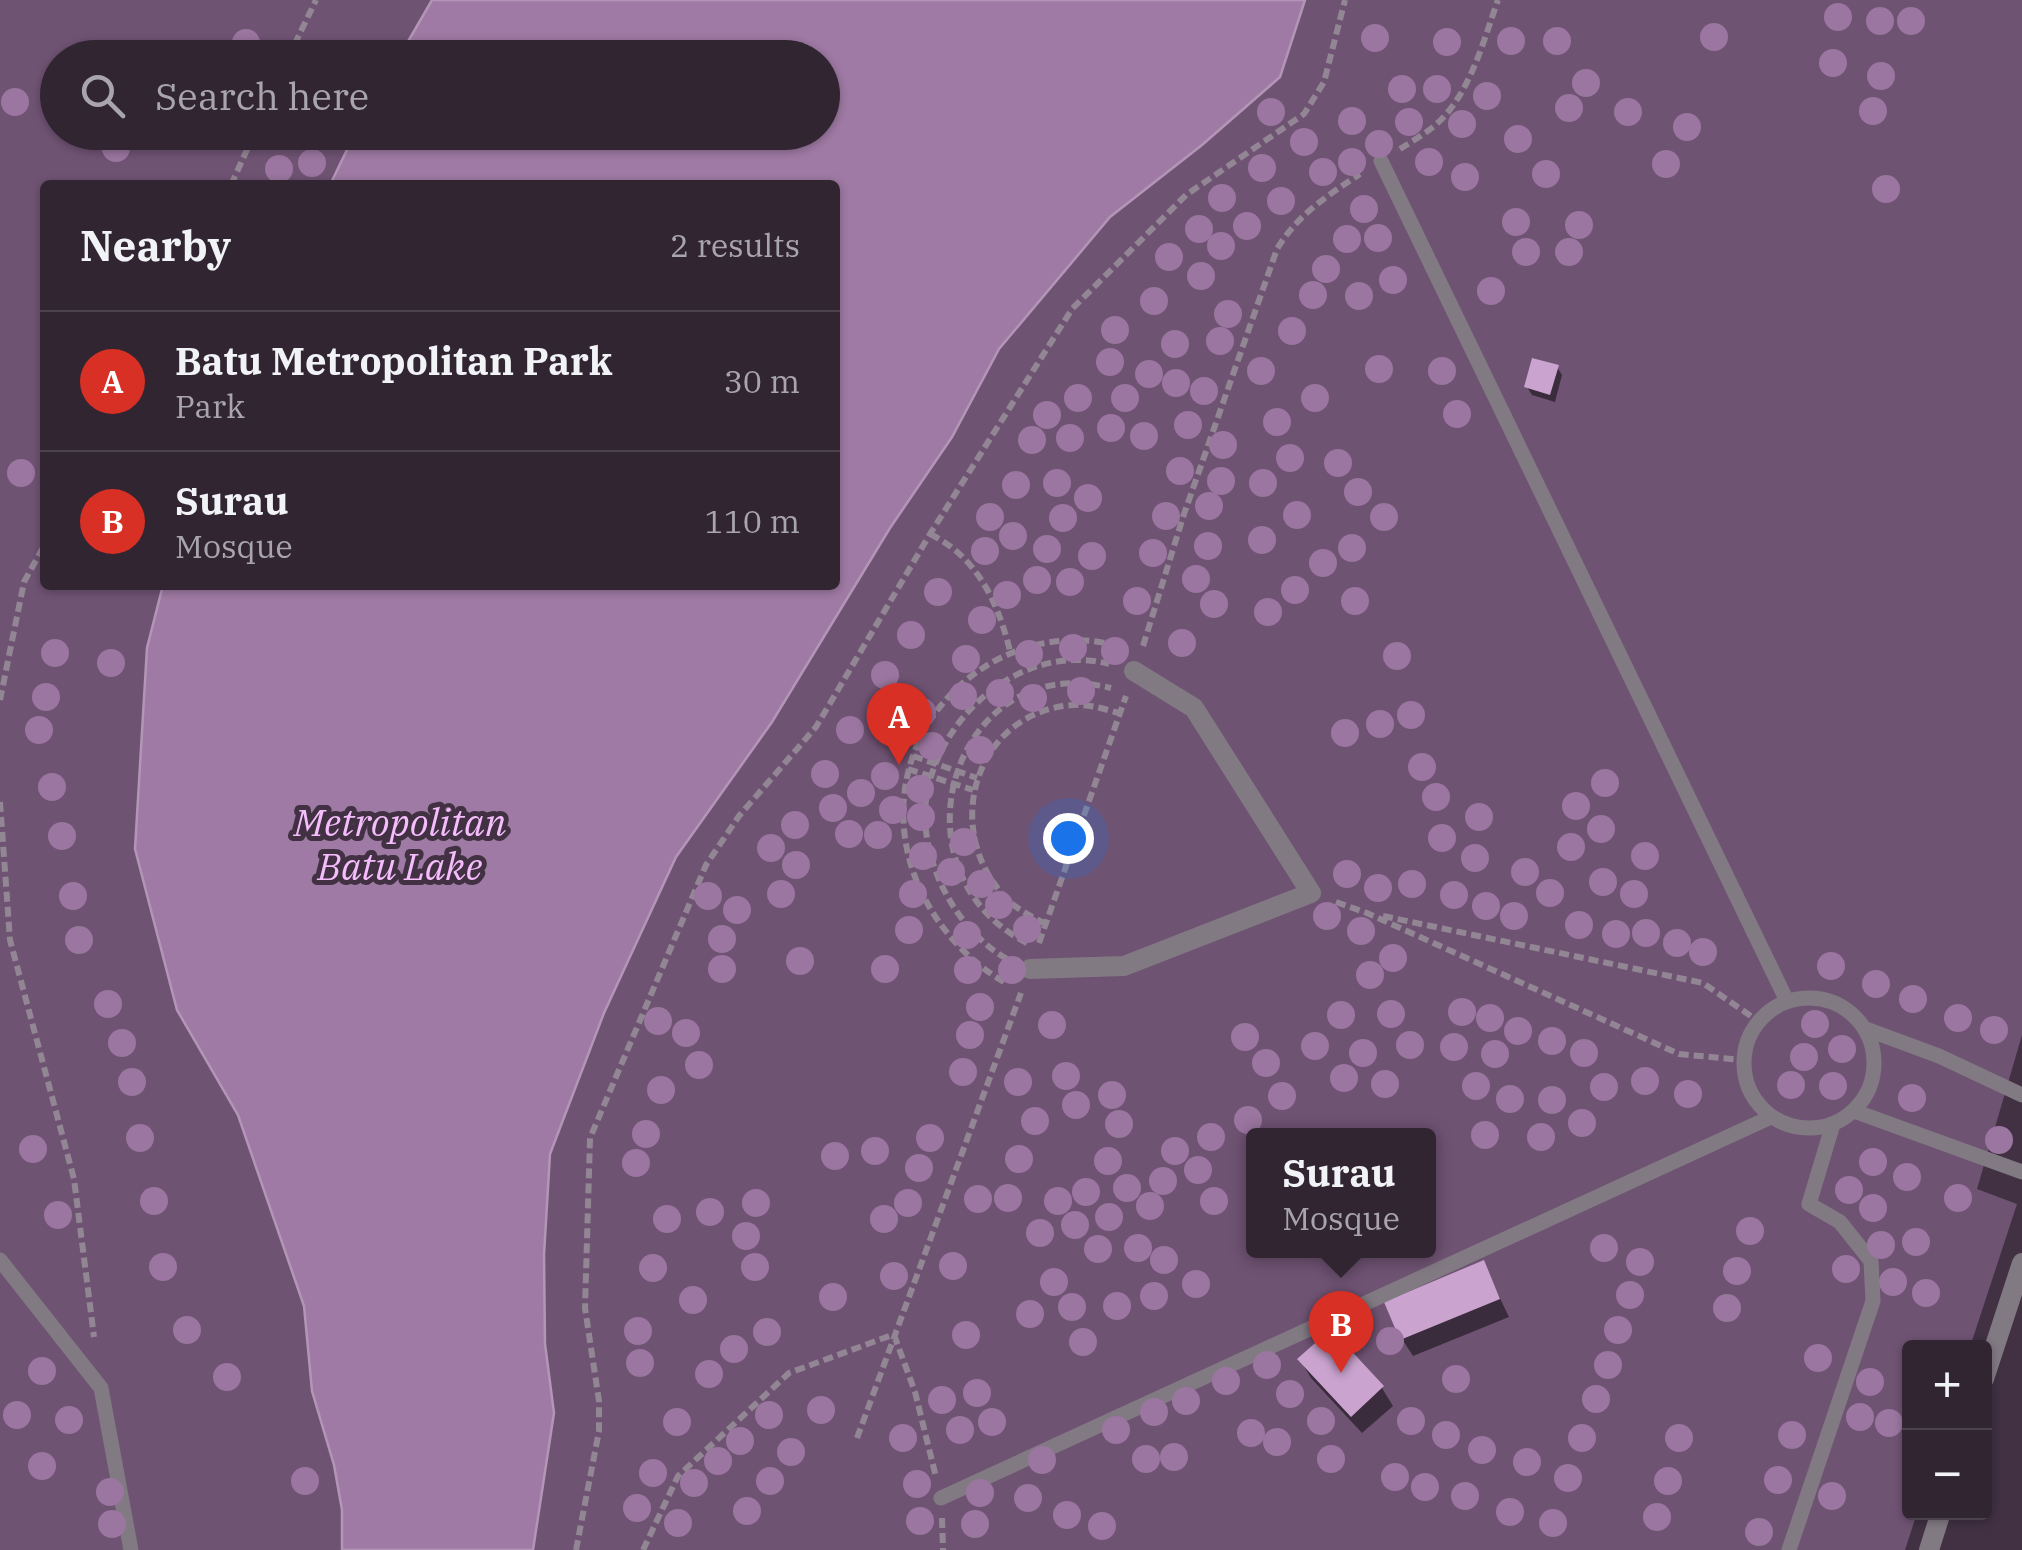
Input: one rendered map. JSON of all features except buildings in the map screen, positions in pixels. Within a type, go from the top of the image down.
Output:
[{"type":"street","points":[[1030,969],[1124,966],[1311,894],[1194,708],[1134,672]]},
{"type":"street","points":[[1992,1355],[2022,1263]]},
{"type":"street","points":[[1929,1550],[1938,1520]]},
{"type":"lane","points":[[1381,161],[1787,1001]]},
{"type":"lane","points":[[1823,999],[1854,1015],[1866,1029],[1876,1064],[1866,1097],[1854,1111],[1833,1124],[1805,1128],[1771,1117],[1749,1089],[1742,1060],[1748,1037],[1758,1022],[1787,1001],[1823,999]]},
{"type":"lane","points":[[1866,1029],[1939,1056],[2022,1095]]},
{"type":"lane","points":[[1854,1111],[2022,1172]]},
{"type":"lane","points":[[941,1498],[1771,1117]]},
{"type":"lane","points":[[1790,1550],[1873,1301],[1871,1261],[1840,1222],[1809,1204],[1833,1124]]},
{"type":"lane","points":[[0,1260],[101,1388],[131,1550]]},
{"type":"path","points":[[297,40],[316,0]]},
{"type":"path","points":[[576,1550],[598,1430],[599,1401],[585,1308],[590,1138],[706,865],[720,840],[816,727],[930,534],[1072,308],[1186,195],[1310,106],[1324,82],[1345,0]]},
{"type":"path","points":[[1134,672],[1028,691],[988,722],[953,783],[948,799],[948,827],[954,854],[970,891],[1008,933],[1038,948],[1134,672],[1184,514],[1277,248],[1286,232],[1316,203],[1435,126],[1446,114],[1461,91],[1498,0]]},
{"type":"path","points":[[234,180],[247,150]]},
{"type":"path","points":[[930,534],[956,548],[982,579],[996,606],[1010,651]]},
{"type":"path","points":[[0,700],[24,582],[40,553]]},
{"type":"path","points":[[1022,992],[991,974],[960,948],[925,900],[913,872],[907,843],[908,769],[932,720],[960,685],[1010,651],[1068,640],[1111,644],[1134,672]]},
{"type":"path","points":[[857,1438],[1030,969],[994,952],[948,898],[928,835],[927,794],[937,764],[966,715],[986,694],[1015,674],[1059,662],[1102,662],[1134,672]]},
{"type":"path","points":[[1046,924],[1022,912],[1005,897],[983,862],[972,817],[977,778],[998,742],[1025,719],[1076,704],[1119,713]]},
{"type":"path","points":[[913,756],[977,778]]},
{"type":"path","points":[[908,769],[973,790]]},
{"type":"path","points":[[0,802],[10,940],[74,1179],[101,1388]]},
{"type":"path","points":[[1742,1060],[1678,1054],[1367,913],[1703,982],[1758,1022]]},
{"type":"path","points":[[894,1334],[915,1392],[941,1498],[943,1550]]},
{"type":"path","points":[[643,1550],[678,1476],[789,1373],[894,1334]]},
{"type":"shaded area","points":[[0,0],[2022,0],[2022,1035],[1977,1189],[2017,1204],[1972,1340],[1902,1340],[1902,1520],[1915,1520],[1905,1550],[0,1550]]},
{"type":"water","name":"Metropolitan Batu Lake","points":[[432,0],[1305,0],[1280,77],[1110,217],[999,349],[952,437],[890,528],[772,722],[676,857],[604,1013],[550,1154],[544,1255],[545,1344],[554,1413],[533,1550],[342,1550],[342,1510],[334,1465],[312,1391],[304,1306],[238,1115],[177,1010],[135,849],[147,648],[162,590],[840,590],[840,180],[332,180],[347,150],[840,150],[840,40],[409,40]]},
{"type":"place","name":"Batu Metropolitan Park","points":[[899,765]]},
{"type":"place","name":"Surau","points":[[1341,1373]]}]
